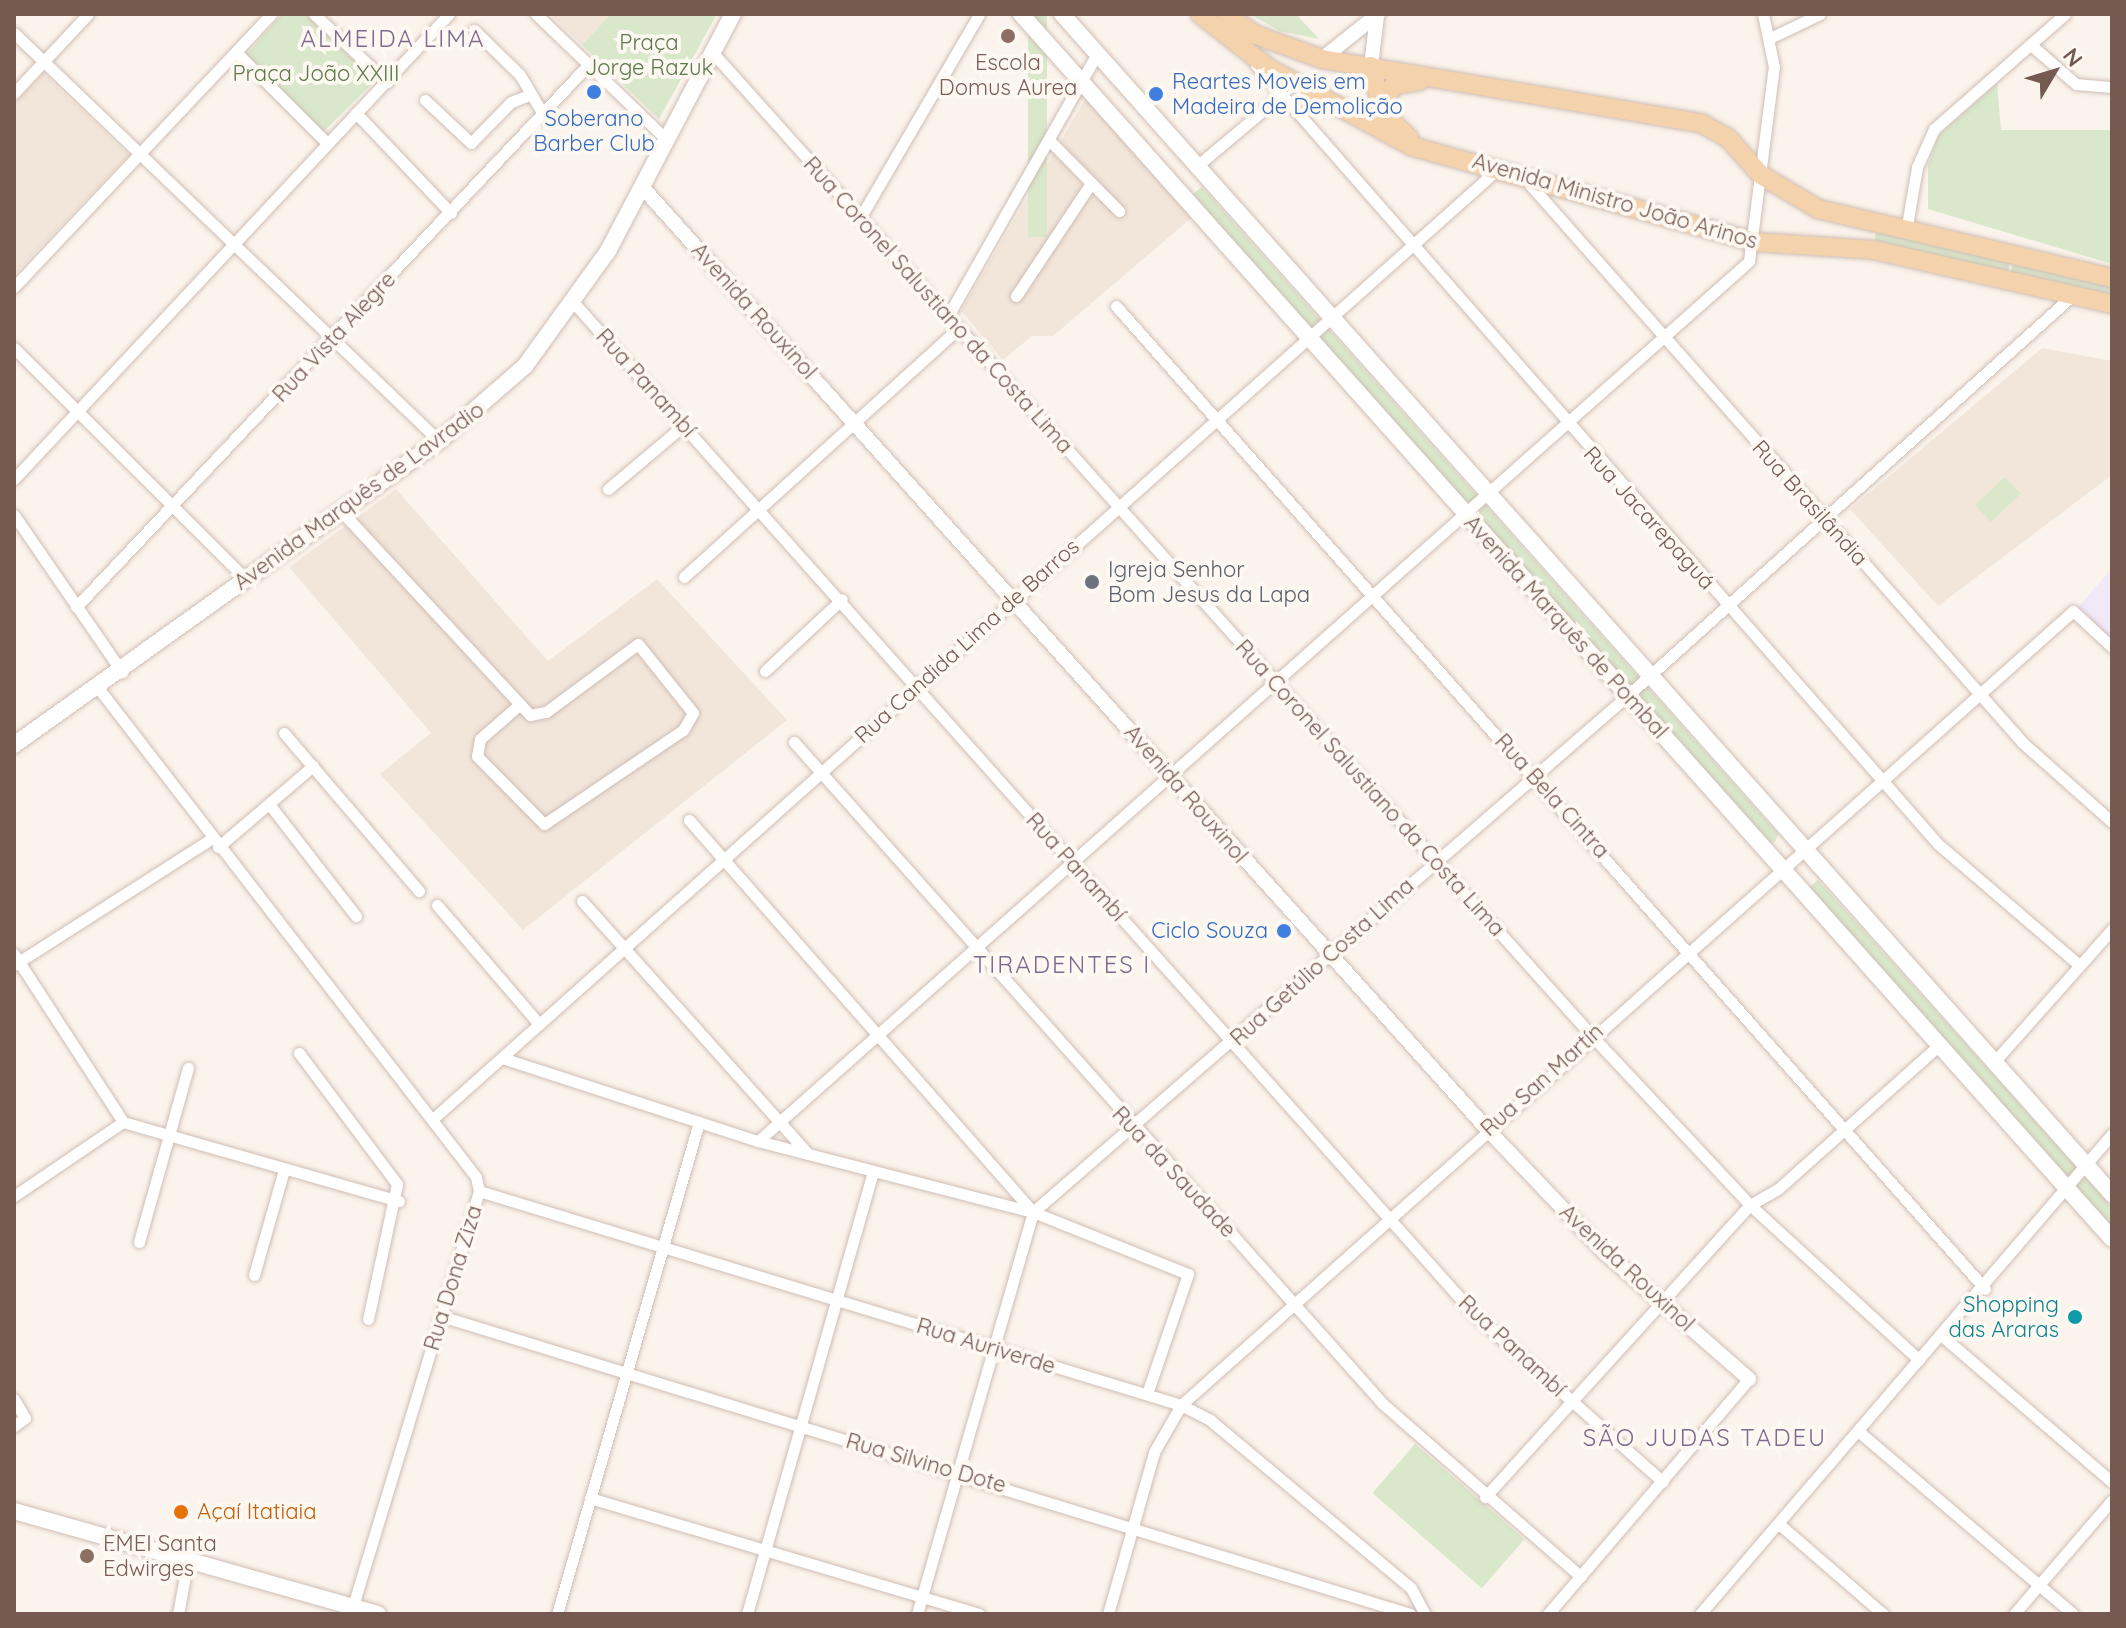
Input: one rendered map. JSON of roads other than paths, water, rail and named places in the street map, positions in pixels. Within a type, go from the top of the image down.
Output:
[{"type":"main road","name":"Avenida Marquês de Lavradio","points":[[14,745],[99,689],[439,441],[525,366],[574,303],[643,188],[733,14]]},
{"type":"main road","name":"Avenida Marquês de Pombal","points":[[1021,14],[2112,1239]]},
{"type":"main road","name":"Avenida Marquês de Pombal","points":[[1062,14],[1198,165],[1313,300],[2112,1194]]},
{"type":"main road","name":"Avenida Ministro João Arinos","points":[[1200,14],[1243,49],[1336,111],[1448,156],[1501,167],[1755,242],[1903,256],[2077,292],[2112,304]]},
{"type":"main road","points":[[1227,14],[1254,34],[1322,59],[1701,123],[1728,138],[1761,175],[1818,209],[2112,278]]},
{"type":"main road","points":[[1371,66],[1383,113],[1414,142],[1448,156]]},
{"type":"main road","points":[[1383,113],[1394,85],[1448,78]]},
{"type":"main road","points":[[1903,256],[1906,231]]},
{"type":"main road","points":[[1291,319],[1313,300]]},
{"type":"main road","points":[[1316,348],[1339,328]]},
{"type":"main road","points":[[1448,496],[1470,475]]},
{"type":"main road","points":[[1472,523],[1495,503]]},
{"type":"main road","points":[[1608,675],[1629,653]]},
{"type":"main road","points":[[1632,702],[1655,682]]},
{"type":"main road","points":[[1765,850],[1788,832]]},
{"type":"main road","points":[[1789,878],[1811,858]]},
{"type":"main road","points":[[2047,1166],[2068,1145]]},
{"type":"main road","points":[[2073,1196],[2099,1180]]},
{"type":"main road","points":[[14,1511],[378,1614]]},
{"type":"street","points":[[14,93],[88,14]]},
{"type":"street","points":[[252,14],[262,24]]},
{"type":"street","points":[[14,287],[271,14]]},
{"type":"street","points":[[314,14],[387,82]]},
{"type":"street","points":[[14,479],[76,407],[233,243],[325,141],[387,82],[449,14]]},
{"type":"street","points":[[536,14],[668,141]]},
{"type":"street","points":[[860,218],[979,14]]},
{"type":"street","points":[[1495,503],[1569,428],[1749,261],[1755,242],[1770,38],[1763,14]]},
{"type":"street","points":[[1770,38],[1820,14]]},
{"type":"street","points":[[1906,231],[1926,139],[2065,14]]},
{"type":"street","points":[[1322,59],[1377,15]]},
{"type":"street","points":[[1371,66],[1377,15]]},
{"type":"street","points":[[474,30],[520,75],[527,96],[543,114]]},
{"type":"street","points":[[14,33],[439,441]]},
{"type":"street","points":[[2031,45],[2076,84],[2112,87]]},
{"type":"street","name":"Rua Jacarepaguá","points":[[1243,49],[1279,97],[1412,251],[1938,844],[2079,965]]},
{"type":"street","points":[[236,52],[325,141]]},
{"type":"street","name":"Rua Coronel Salustiano da Costa Lima","points":[[713,53],[1592,1036],[1750,1205],[1919,1360]]},
{"type":"street","points":[[948,316],[1097,54]]},
{"type":"street","name":"Rua Vista Alegre","points":[[76,607],[588,65]]},
{"type":"street","points":[[425,100],[471,143],[511,102],[527,96]]},
{"type":"street","points":[[1198,165],[1279,97]]},
{"type":"street","points":[[356,113],[451,213]]},
{"type":"street","points":[[1049,140],[1119,211]]},
{"type":"street","points":[[1339,328],[1412,251],[1501,167]]},
{"type":"street","name":"Rua Brasilândia","points":[[1520,173],[1981,695],[2112,822]]},
{"type":"street","points":[[1016,296],[1091,183]]},
{"type":"street","name":"Avenida Rouxinol","points":[[643,188],[1015,596],[1171,778],[1487,1129],[1660,1300],[1749,1379]]},
{"type":"street","points":[[1655,682],[1727,606],[2077,292]]},
{"type":"street","name":"Rua Panambí","points":[[574,303],[842,599],[1073,865],[1234,1041],[1475,1315],[1663,1482]]},
{"type":"street","name":"Rua Bela Cintra","points":[[1116,306],[1689,950],[1985,1289]]},
{"type":"street","points":[[684,577],[959,328]]},
{"type":"street","points":[[14,348],[76,407],[171,508],[246,579]]},
{"type":"street","name":"Rua Candida Lima de Barros","points":[[435,1117],[622,945],[724,860],[1217,417],[1316,348]]},
{"type":"street","points":[[608,489],[684,425]]},
{"type":"street","points":[[342,512],[520,704],[530,715],[546,712],[638,644],[693,713],[683,730],[544,824],[477,756],[480,739],[520,704]]},
{"type":"street","points":[[14,515],[122,672]]},
{"type":"street","points":[[758,1141],[879,1039],[1374,596],[1472,523]]},
{"type":"street","points":[[765,671],[842,599]]},
{"type":"street","points":[[1811,858],[1884,782],[2073,611],[2112,647]]},
{"type":"street","name":"Rua Dona Ziza","points":[[99,689],[215,843],[435,1117],[479,1191],[353,1607]]},
{"type":"street","name":"Rua Getúlio Costa Lima","points":[[1033,1212],[1234,1041],[1532,774],[1632,702]]},
{"type":"street","points":[[284,733],[419,891]]},
{"type":"street","name":"Rua da Saudade","points":[[794,742],[1133,1129],[1383,1404],[1485,1497],[1580,1576]]},
{"type":"street","points":[[313,766],[269,804],[215,843],[16,961],[123,1122],[166,1137],[399,1201]]},
{"type":"street","points":[[269,804],[356,916]]},
{"type":"street","points":[[689,820],[1033,1212]]},
{"type":"street","name":"Rua San Martín","points":[[1108,1614],[1131,1524],[1154,1452],[1181,1405],[1689,950],[1789,878]]},
{"type":"street","points":[[582,901],[809,1155]]},
{"type":"street","points":[[437,905],[539,1024]]},
{"type":"street","points":[[1994,1062],[2112,929]]},
{"type":"street","points":[[1485,1497],[1660,1300],[1750,1205],[1843,1130],[1939,1045]]},
{"type":"street","points":[[299,1053],[397,1184],[399,1201],[368,1319]]},
{"type":"street","points":[[502,1058],[758,1141],[1033,1212],[1188,1274],[1147,1394]]},
{"type":"street","points":[[139,1242],[166,1137],[188,1068]]},
{"type":"street","points":[[14,1196],[123,1122]]},
{"type":"street","points":[[557,1614],[699,1122]]},
{"type":"street","points":[[1700,1614],[1941,1335],[2073,1196],[2086,1164],[2112,1134]]},
{"type":"street","points":[[254,1275],[284,1170]]},
{"type":"street","points":[[747,1614],[798,1426],[838,1302],[873,1173]]},
{"type":"street","name":"Rua Auriverde","points":[[479,1191],[663,1250],[1181,1405],[1210,1420],[1411,1588],[1425,1614]]},
{"type":"street","points":[[917,1614],[955,1471],[1033,1212]]},
{"type":"street","name":"Rua Silvino Dote","points":[[441,1316],[625,1374],[1131,1524],[1376,1609],[1410,1614]]},
{"type":"street","points":[[1941,1335],[2112,1482]]},
{"type":"street","points":[[1548,1614],[1749,1379]]},
{"type":"street","points":[[14,1399],[25,1418],[14,1426]]},
{"type":"street","points":[[1858,1431],[2073,1614]]},
{"type":"street","points":[[590,1498],[979,1614]]},
{"type":"street","points":[[2014,1614],[2112,1500]]},
{"type":"street","points":[[1779,1524],[1883,1614]]},
{"type":"street","points":[[178,1614],[188,1560]]},
{"type":"place","name":"Escola Domus Aurea","points":[[1008,36]]},
{"type":"place","name":"Soberano Barber Club","points":[[594,92]]},
{"type":"place","name":"Reartes Moveis em Madeira de Demolição","points":[[1156,94]]},
{"type":"place","name":"Igreja Senhor Bom Jesus da Lapa","points":[[1092,582]]},
{"type":"place","name":"Ciclo Souza","points":[[1284,931]]},
{"type":"place","name":"Shopping das Araras","points":[[2075,1317]]},
{"type":"place","name":"Açaí Itatiaia","points":[[181,1512]]},
{"type":"place","name":"EMEI Santa Edwirges","points":[[87,1556]]},
{"type":"district","name":"ALMEIDA LIMA","points":[[393,39]]},
{"type":"district","name":"TIRADENTES I","points":[[1062,965]]},
{"type":"district","name":"SÃO JUDAS TADEU","points":[[1705,1438]]},
{"type":"park label","name":"Praça Jorge Razuk","points":[[649,54]]},
{"type":"park label","name":"Praça João XXIII","points":[[316,74]]}]
